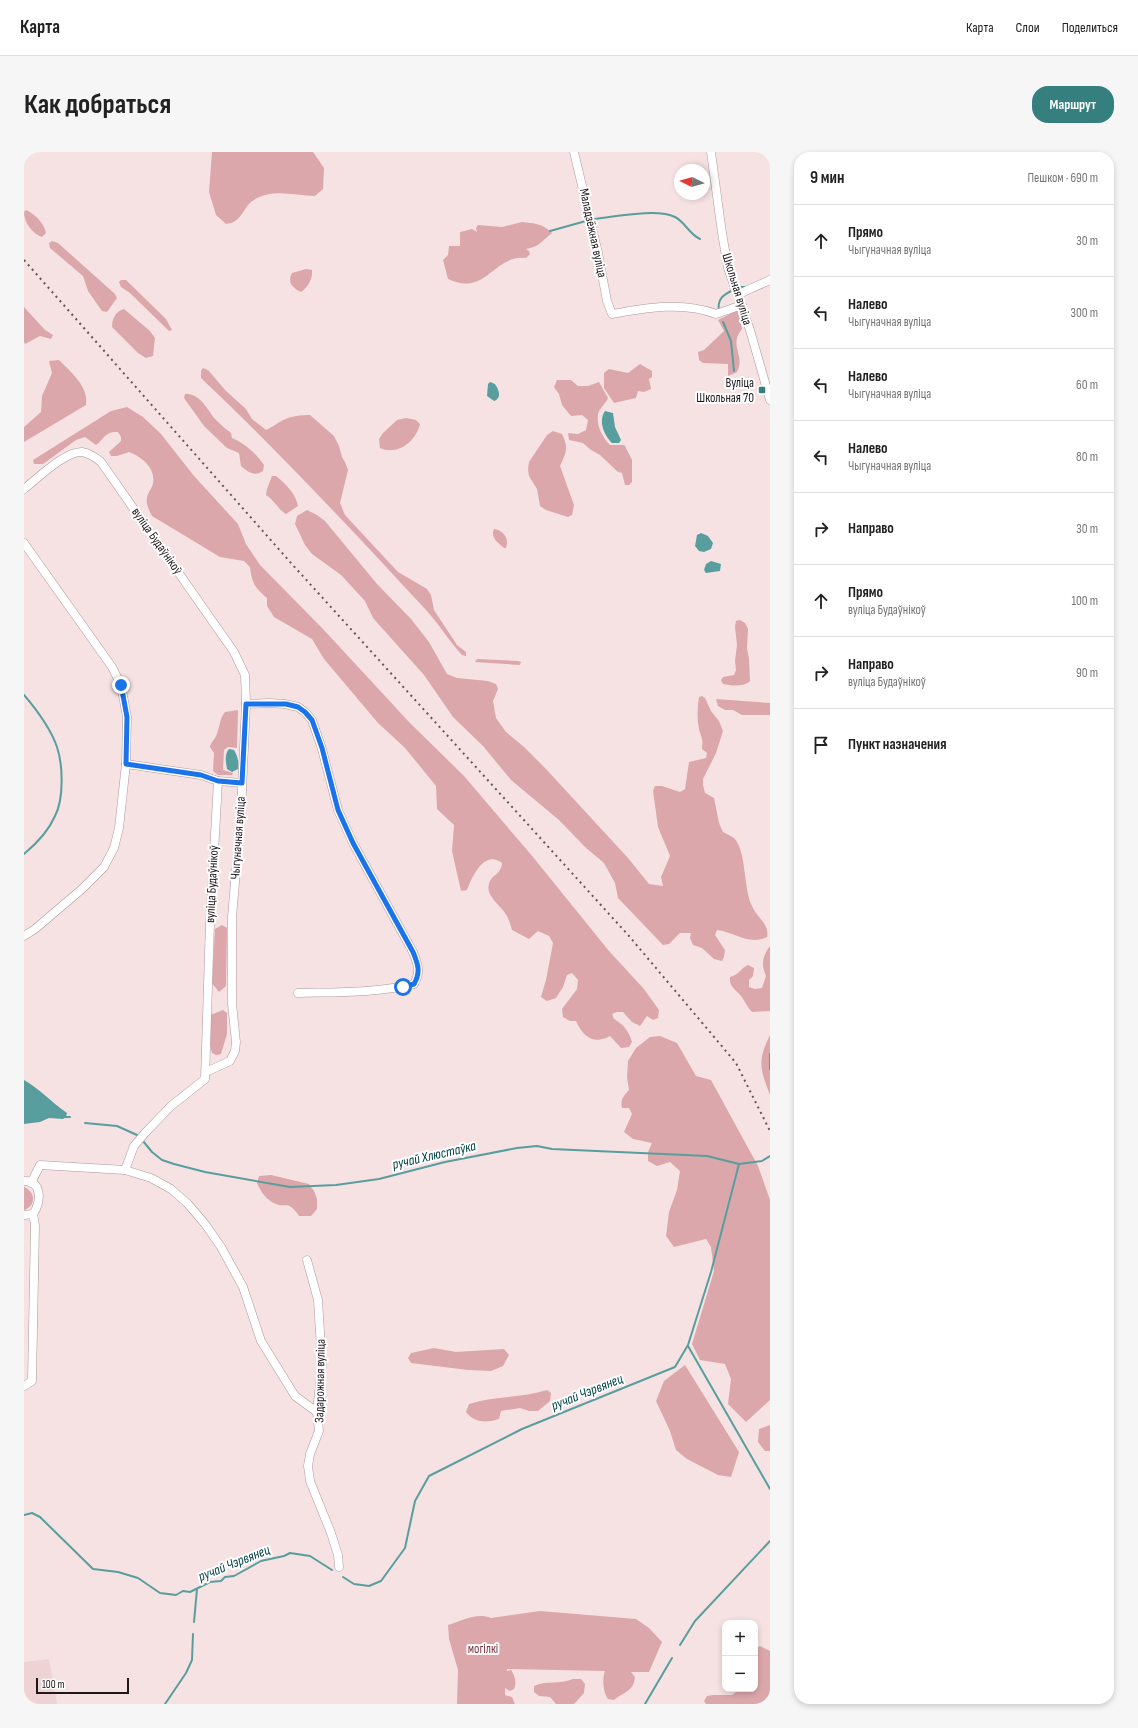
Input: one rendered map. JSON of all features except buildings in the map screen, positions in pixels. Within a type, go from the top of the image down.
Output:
[{"type":"street","name":"Маладзёжная вуліца","points":[[574,152],[598,253],[607,301],[612,314],[658,306],[703,309],[716,314],[742,305]]},
{"type":"street","name":"Школьная вуліца","points":[[711,152],[728,268],[739,294],[770,400]]},
{"type":"street","points":[[739,294],[770,280]]},
{"type":"street","name":"вуліца Будаўнікоў","points":[[24,489],[56,463],[70,455],[80,452],[85,453],[94,456],[101,462],[234,652],[245,675],[246,704]]},
{"type":"street","points":[[24,543],[112,667],[121,685],[127,717],[126,764],[119,828],[114,848],[104,867],[82,889],[36,930],[24,936]]},
{"type":"street","points":[[246,704],[286,704],[298,707],[312,720],[322,748],[338,810],[353,843],[413,952],[418,965],[418,977],[414,984],[384,990],[298,993]]},
{"type":"street","name":"Чыгуначная вуліца","points":[[125,1170],[134,1146],[171,1106],[206,1076],[230,1061],[235,1051],[236,1042],[232,1004],[232,917],[241,812],[246,704]]},
{"type":"street","points":[[126,764],[201,775],[218,781],[242,783]]},
{"type":"street","name":"вуліца Будаўнікоў","points":[[206,1076],[210,923],[218,781]]},
{"type":"street","points":[[24,1215],[33,1214],[38,1208],[40,1198],[39,1191],[27,1182],[40,1165],[125,1170],[151,1178],[170,1189],[188,1204],[205,1224],[243,1287],[261,1341],[295,1396],[317,1412]]},
{"type":"street","points":[[24,1386],[32,1382],[36,1225],[33,1214]]},
{"type":"street","name":"Задарожная вуліца","points":[[307,1260],[318,1300],[322,1364],[317,1412],[319,1431],[310,1454],[308,1466],[310,1481],[331,1533],[338,1555],[339,1567]]},
{"type":"shaded area","points":[[49,1659],[57,1704],[24,1704],[24,1662]]},
{"type":"green space","points":[[212,152],[313,152],[324,168],[323,189],[315,196],[282,193],[259,197],[249,204],[242,215],[233,222],[226,224],[216,215],[209,192]]},
{"type":"green space","points":[[26,210],[36,216],[41,222],[46,233],[42,237],[32,231],[27,224],[24,216],[24,212]]},
{"type":"green space","points":[[522,222],[542,226],[552,233],[537,245],[526,249],[530,254],[526,258],[514,259],[505,263],[481,279],[472,283],[461,283],[448,279],[443,260],[448,255],[449,246],[460,246],[460,232],[472,229],[477,232],[476,228],[478,225],[502,227]]},
{"type":"green space","points":[[52,241],[58,243],[115,294],[117,298],[107,312],[102,311],[88,291],[83,276],[50,248],[49,243]]},
{"type":"green space","points":[[306,269],[312,270],[312,277],[306,288],[301,292],[295,289],[290,282],[290,279],[292,273]]},
{"type":"green space","points":[[121,280],[126,280],[166,319],[172,330],[169,331],[130,293],[121,287],[119,282]]},
{"type":"green space","points":[[24,307],[45,330],[53,335],[51,339],[40,336],[25,344]]},
{"type":"green space","points":[[124,309],[150,331],[155,338],[153,356],[146,358],[138,353],[112,327],[115,315]]},
{"type":"green space","points":[[738,310],[742,329],[737,340],[740,360],[737,372],[728,376],[728,364],[703,363],[699,360],[698,352],[704,350],[724,331],[718,320]]},
{"type":"green space","points":[[59,360],[74,375],[82,386],[85,392],[86,405],[24,442],[24,427],[41,412],[42,396],[52,373],[49,361]]},
{"type":"green space","points":[[640,364],[652,371],[652,377],[649,379],[651,389],[644,392],[638,391],[636,398],[614,403],[604,388],[604,373],[609,369],[628,373]]},
{"type":"green space","points":[[203,368],[208,370],[226,391],[246,409],[252,419],[266,430],[283,420],[310,415],[334,436],[348,470],[340,503],[345,515],[398,572],[427,589],[431,595],[434,610],[457,645],[466,652],[466,656],[462,655],[426,610],[343,521],[259,434],[201,378],[201,371]]},
{"type":"green space","points":[[557,380],[571,380],[578,386],[588,386],[599,382],[608,398],[598,414],[599,427],[610,445],[625,446],[632,460],[632,482],[629,485],[625,485],[622,473],[618,472],[600,455],[583,443],[569,440],[568,433],[578,434],[586,430],[588,420],[582,415],[571,416],[562,405],[559,394],[554,387]]},
{"type":"green space","points":[[185,394],[191,394],[199,399],[216,420],[231,433],[232,438],[246,446],[254,453],[264,465],[263,471],[254,474],[241,466],[239,453],[227,448],[204,426],[184,398]]},
{"type":"green space","points":[[127,407],[143,417],[161,434],[194,476],[238,524],[246,544],[260,565],[323,629],[409,722],[464,776],[533,857],[609,951],[644,989],[659,1010],[658,1018],[653,1020],[647,1016],[640,1026],[632,1022],[623,1012],[612,1014],[614,1019],[623,1026],[629,1034],[632,1042],[629,1047],[621,1048],[610,1036],[599,1040],[590,1038],[582,1031],[576,1021],[570,1021],[563,1017],[562,1009],[577,989],[578,980],[572,973],[567,975],[563,987],[556,998],[547,1001],[541,997],[553,943],[549,936],[538,931],[529,939],[512,930],[505,912],[489,893],[488,888],[490,881],[500,870],[502,863],[490,859],[484,862],[472,878],[467,890],[461,891],[452,851],[454,825],[437,809],[436,786],[405,748],[378,723],[324,659],[312,639],[274,617],[267,606],[267,598],[255,585],[250,567],[244,561],[220,557],[152,516],[147,501],[153,484],[150,468],[143,460],[129,452],[117,456],[111,456],[109,452],[121,441],[121,437],[118,432],[108,434],[96,445],[85,437],[76,440],[43,464],[34,464],[33,460],[111,411]]},
{"type":"green space","points":[[406,418],[416,420],[420,424],[415,436],[400,448],[387,450],[380,448],[379,439],[383,433],[397,420]]},
{"type":"green space","points":[[553,431],[562,434],[566,447],[560,466],[574,505],[572,515],[568,517],[546,510],[540,506],[537,489],[529,476],[529,462],[547,435]]},
{"type":"green space","points":[[272,476],[276,476],[286,485],[293,493],[297,502],[298,506],[286,514],[266,495]]},
{"type":"green space","points":[[307,510],[325,521],[377,584],[411,619],[429,642],[447,674],[457,678],[488,681],[496,684],[498,689],[493,701],[496,718],[506,732],[524,747],[546,769],[628,858],[649,884],[663,886],[661,877],[670,856],[658,827],[653,791],[655,786],[662,786],[680,792],[685,789],[689,762],[706,758],[707,753],[702,749],[702,737],[698,722],[699,697],[702,696],[705,698],[711,711],[719,721],[723,731],[716,753],[703,779],[705,793],[714,798],[719,823],[723,832],[734,838],[738,844],[743,861],[749,898],[754,910],[767,928],[767,937],[754,940],[742,938],[717,930],[715,935],[725,950],[722,961],[714,959],[702,948],[693,945],[690,938],[691,933],[680,933],[669,944],[663,945],[618,898],[615,883],[604,863],[586,848],[559,820],[511,780],[483,746],[453,717],[424,675],[373,618],[365,601],[341,575],[312,554],[305,545],[295,524],[297,516]]},
{"type":"green space","points":[[494,529],[500,531],[505,536],[507,541],[506,548],[495,540],[493,535]]},
{"type":"green space","points":[[740,620],[745,623],[748,629],[747,648],[750,681],[745,684],[734,686],[723,684],[721,680],[723,677],[734,675],[736,670],[735,661],[737,645],[735,627],[736,621]]},
{"type":"green space","points":[[477,659],[521,662],[520,665],[475,662]]},
{"type":"green space","points":[[716,699],[770,703],[770,715],[742,715],[733,710],[725,710],[718,706]]},
{"type":"green space","points":[[238,710],[237,748],[228,747],[224,750],[223,770],[233,773],[232,775],[218,775],[213,771],[214,753],[210,745],[216,736],[225,712]]},
{"type":"green space","points":[[222,925],[227,928],[226,986],[219,992],[212,983],[215,929]]},
{"type":"green space","points":[[770,946],[770,1011],[752,1012],[741,996],[731,986],[730,977],[736,975],[748,965],[754,968],[753,976],[749,980],[749,987],[755,989],[762,988],[766,976],[763,968],[763,961],[765,953]]},
{"type":"green space","points":[[223,1010],[227,1013],[227,1034],[221,1054],[216,1055],[212,1053],[209,1040],[208,1016]]},
{"type":"green space","points":[[770,1035],[770,1095],[761,1065],[763,1052]]},
{"type":"green space","points":[[660,1036],[677,1043],[696,1076],[711,1080],[758,1166],[770,1200],[770,1400],[746,1422],[728,1404],[731,1379],[725,1364],[700,1360],[692,1344],[714,1271],[711,1247],[706,1239],[674,1247],[666,1236],[669,1212],[677,1190],[680,1171],[670,1162],[657,1166],[648,1161],[648,1152],[652,1143],[633,1139],[624,1132],[632,1114],[629,1108],[622,1108],[623,1098],[629,1090],[627,1077],[628,1061],[636,1048],[650,1037]]},
{"type":"green space","points":[[271,1175],[309,1184],[317,1199],[317,1209],[311,1216],[299,1216],[290,1206],[275,1204],[265,1196],[257,1183],[259,1176]]},
{"type":"green space","points":[[24,1187],[31,1192],[33,1199],[31,1205],[24,1210]]},
{"type":"green space","points":[[434,1348],[456,1352],[504,1349],[509,1355],[503,1366],[491,1371],[468,1370],[411,1363],[408,1358],[411,1353]]},
{"type":"green space","points":[[685,1365],[739,1452],[731,1477],[718,1475],[687,1459],[676,1450],[670,1431],[656,1401],[664,1381]]},
{"type":"green space","points":[[547,1390],[551,1393],[550,1401],[538,1411],[529,1411],[520,1408],[501,1411],[499,1419],[490,1421],[477,1420],[469,1416],[466,1412],[469,1404],[479,1401],[538,1393]]},
{"type":"green space","points":[[770,1425],[770,1451],[765,1451],[758,1442],[759,1429]]},
{"type":"green space","name":"могілкі","points":[[540,1611],[636,1619],[649,1628],[662,1642],[649,1672],[631,1672],[635,1677],[633,1685],[628,1691],[614,1700],[608,1699],[605,1693],[603,1682],[605,1671],[507,1669],[507,1671],[511,1670],[515,1679],[515,1684],[514,1689],[510,1691],[505,1688],[505,1695],[512,1697],[515,1704],[457,1704],[458,1670],[449,1639],[448,1625],[464,1619],[480,1616],[491,1618]]},
{"type":"green space","points":[[760,1646],[770,1651],[770,1704],[706,1704],[704,1701],[707,1696],[732,1695],[736,1692],[758,1692],[758,1647]]},
{"type":"green space","points":[[573,1679],[581,1679],[585,1684],[584,1693],[574,1704],[556,1704],[550,1697],[539,1696],[534,1692],[534,1686],[539,1684],[563,1682]]},
{"type":"water","points":[[490,382],[495,384],[499,391],[497,400],[494,401],[487,396],[488,384]]},
{"type":"water","points":[[605,411],[613,413],[615,427],[621,440],[619,443],[612,443],[604,432],[602,419]]},
{"type":"water","points":[[701,533],[708,536],[713,543],[711,549],[704,552],[699,551],[695,546],[697,535]]},
{"type":"water","points":[[711,561],[721,564],[720,571],[706,573],[704,570],[706,564]]},
{"type":"water","points":[[229,749],[234,750],[238,762],[238,769],[232,772],[227,769],[226,764],[227,751]]},
{"type":"water","points":[[24,1080],[67,1113],[66,1117],[63,1119],[49,1118],[40,1122],[24,1124]]},
{"type":"waterway","points":[[594,219],[647,213],[667,214],[682,222],[696,237],[700,239]]},
{"type":"waterway","points":[[550,231],[586,221]]},
{"type":"waterway","points":[[739,287],[746,287]]},
{"type":"waterway","points":[[719,311],[720,300],[733,290]]},
{"type":"waterway","points":[[723,322],[731,341],[734,371]]},
{"type":"waterway","name":"ручай Хлюстаўка","points":[[24,695],[43,720],[54,740],[59,754],[62,782],[58,809],[52,821],[42,836],[24,854]]},
{"type":"waterway","name":"ручай Чэрвянец","points":[[770,1054],[770,1069]]},
{"type":"waterway","name":"ручай Хлюстаўка","points":[[64,1117],[70,1117]]},
{"type":"waterway","name":"ручай Хлюстаўка","points":[[85,1123],[117,1126],[137,1135]]},
{"type":"waterway","name":"ручай Хлюстаўка","points":[[143,1141],[152,1152],[162,1160],[174,1164],[205,1172],[290,1187],[336,1185],[379,1179],[445,1162],[517,1148],[537,1146],[552,1149],[707,1156],[739,1164]]},
{"type":"waterway","name":"ручай Чэрвянец","points":[[343,1577],[354,1584],[369,1586],[381,1581],[405,1548],[415,1501],[429,1476],[522,1429],[675,1367],[688,1345],[711,1272],[739,1164],[762,1161],[770,1156]]},
{"type":"waterway","points":[[688,1346],[770,1489]]},
{"type":"waterway","name":"ручай Чэрвянец","points":[[24,1515],[32,1513],[40,1517],[93,1569],[118,1572],[138,1578],[160,1593],[176,1595],[183,1591],[190,1592],[210,1582],[221,1581],[225,1577],[234,1576],[261,1561],[284,1556],[290,1553],[310,1556],[332,1570]]},
{"type":"waterway","points":[[680,1645],[695,1621],[770,1541]]},
{"type":"waterway","points":[[194,1622],[197,1589]]},
{"type":"waterway","points":[[165,1704],[186,1673],[192,1660],[193,1634]]},
{"type":"waterway","points":[[645,1704],[672,1658]]},
{"type":"railway","points":[[24,260],[291,563],[629,936],[736,1063],[770,1131]]},
{"type":"place","name":"Вуліца Школьная 70","points":[[762,390]]},
{"type":"route","points":[[121,685],[127,717],[126,764],[201,775],[218,781],[242,783],[246,704],[286,704],[298,707],[305,712],[312,720],[322,748],[338,810],[353,843],[413,952],[418,965],[418,977],[414,984],[403,987]]}]
